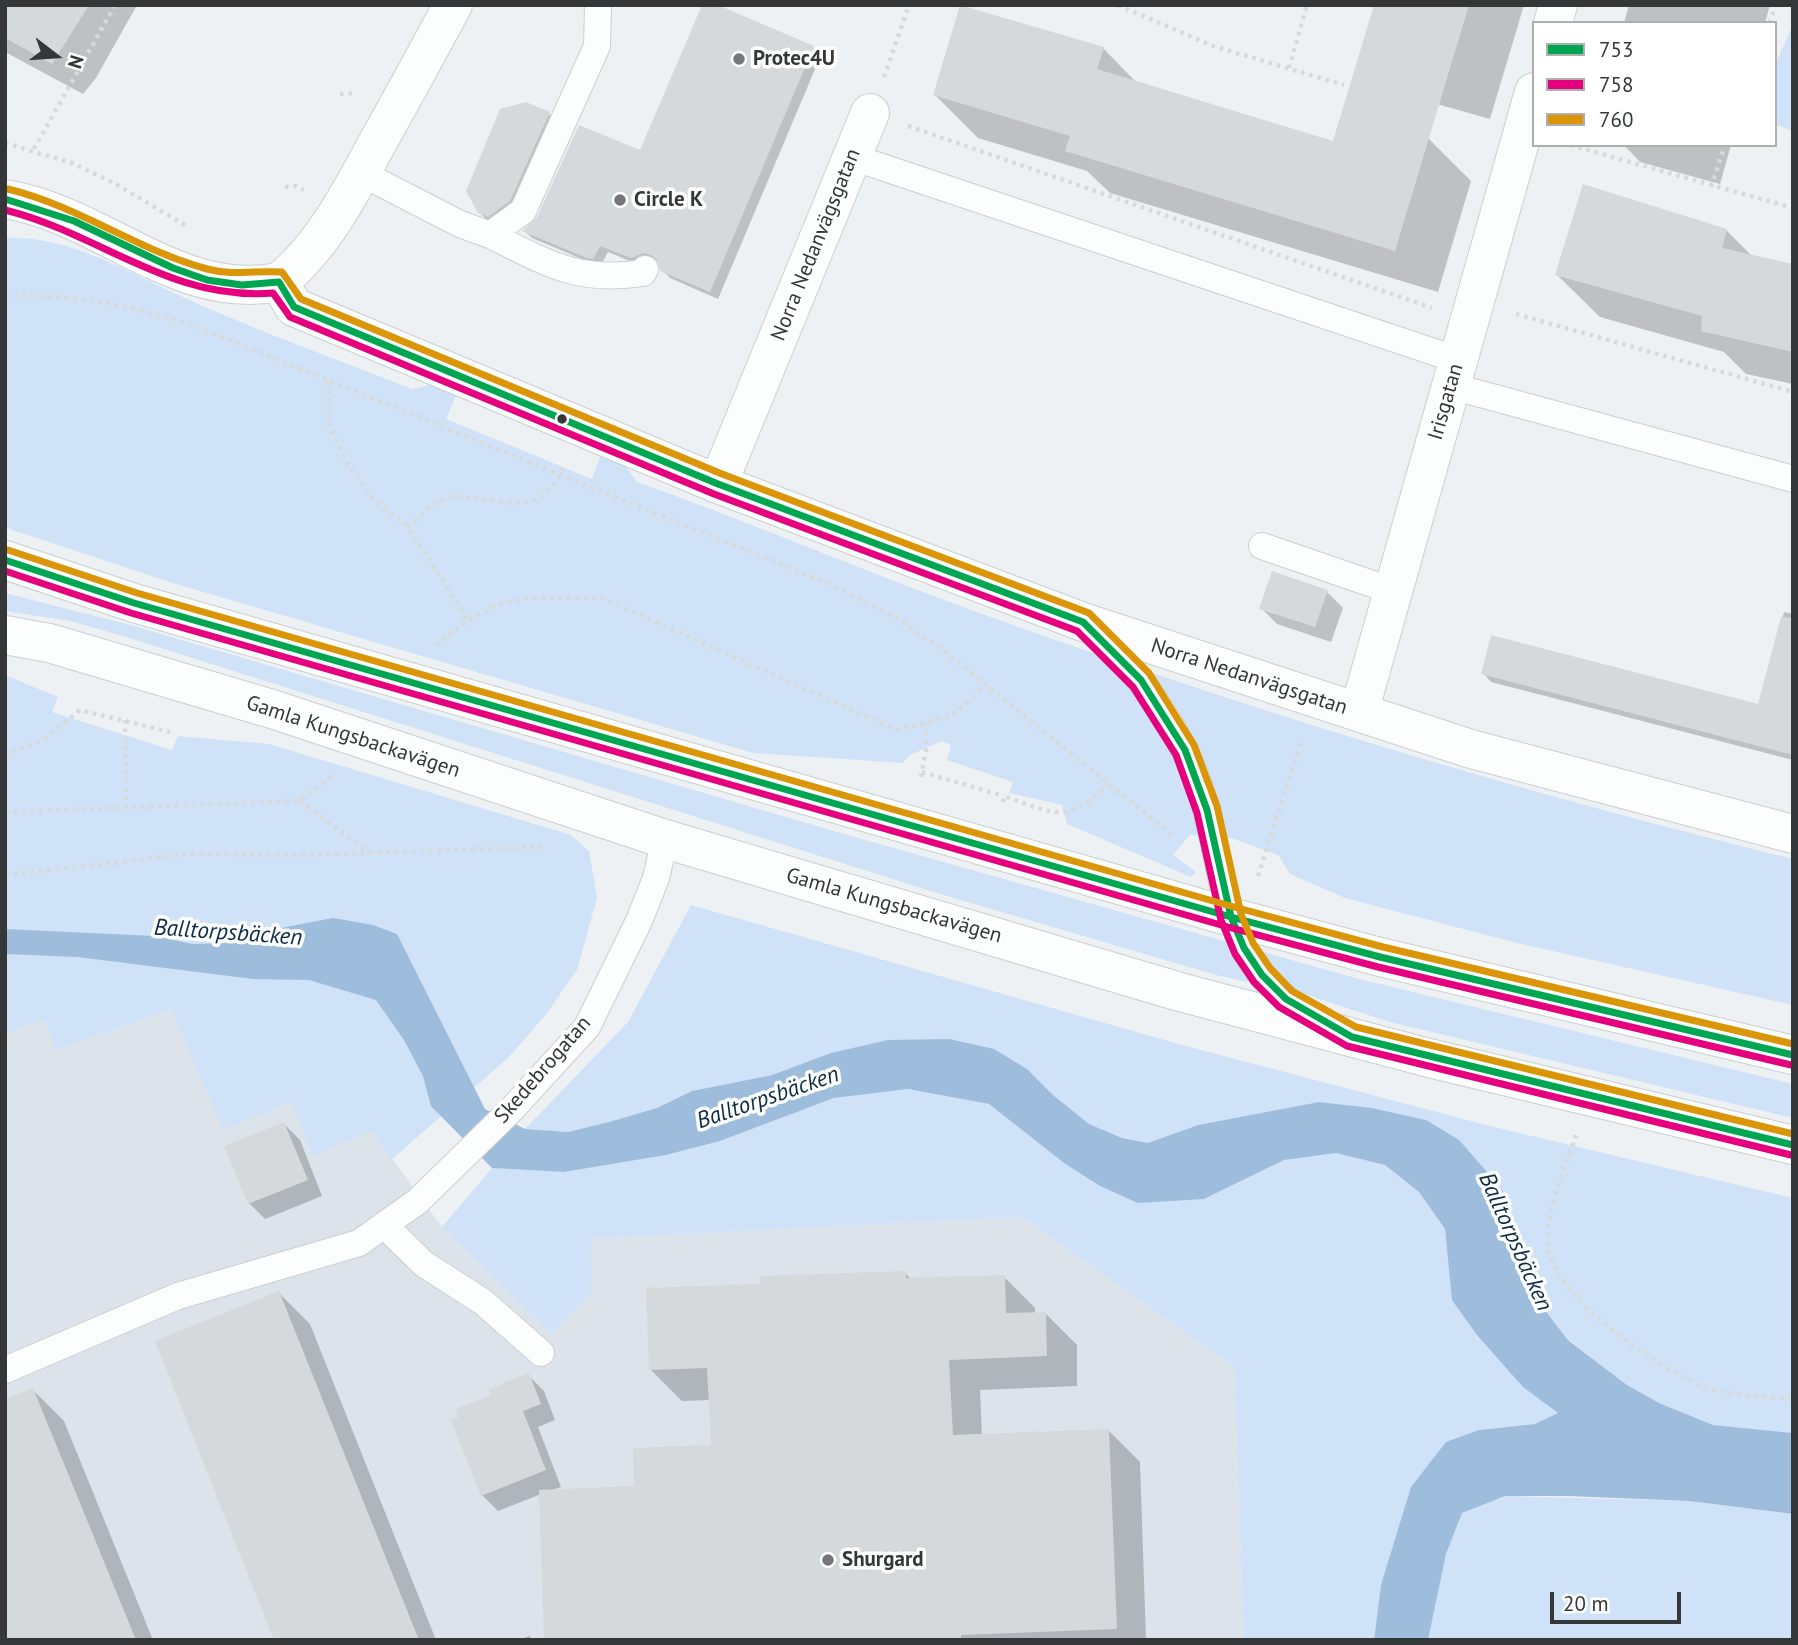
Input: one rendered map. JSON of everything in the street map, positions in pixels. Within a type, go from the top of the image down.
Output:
[{"type":"main road","points":[[5,199],[22,202],[81,223],[182,273],[234,287],[279,282],[303,263],[361,173],[453,5]]},
{"type":"main road","name":"Irisgatan","points":[[1359,712],[1393,591],[1462,375],[1472,311],[1532,99]]},
{"type":"main road","name":"Norra Nedanvägsgatan","points":[[718,484],[870,113]]},
{"type":"main road","name":"Norra Nedanvägsgatan","points":[[279,282],[294,307],[322,320],[718,484],[1083,622],[1484,752],[1793,834]]},
{"type":"main road","points":[[5,560],[134,603],[1231,918],[1380,957],[1793,1055]]},
{"type":"main road","name":"Gamla Kungsbackavägen","points":[[5,635],[49,643],[272,709],[665,839],[1180,992],[1793,1145]]},
{"type":"lane","points":[[490,235],[523,211],[597,46],[598,5]]},
{"type":"lane","points":[[852,157],[1462,375],[1793,479]]},
{"type":"lane","points":[[361,173],[460,225],[490,235],[572,272],[610,278],[643,273],[645,269]]},
{"type":"lane","points":[[1262,546],[1393,591]]},
{"type":"lane","points":[[1083,622],[1141,680],[1163,710],[1197,781],[1207,810],[1231,918],[1244,948],[1262,975],[1286,999],[1352,1037]]},
{"type":"lane","name":"Skedebrogatan","points":[[5,1370],[178,1296],[359,1243],[418,1201],[512,1109],[587,1027],[639,921],[656,878],[665,839]]},
{"type":"lane","points":[[384,1225],[424,1264],[483,1301],[541,1353]]},
{"type":"path","points":[[34,149],[115,5]]},
{"type":"path","points":[[909,5],[870,113],[1340,278],[1793,392]]},
{"type":"path","points":[[1118,5],[1213,46],[1344,85]]},
{"type":"path","points":[[1288,69],[1307,5]]},
{"type":"path","points":[[5,143],[34,149],[114,183],[191,230]]},
{"type":"path","points":[[1577,147],[1793,208]]},
{"type":"path","points":[[1711,187],[1724,147]]},
{"type":"path","points":[[5,296],[59,296],[140,308],[194,326],[770,559],[897,618],[988,684],[1186,846],[1269,881]]},
{"type":"path","points":[[329,380],[328,422],[347,463],[375,501],[408,527],[468,620]]},
{"type":"path","points":[[408,527],[432,505],[450,496],[525,505],[537,500],[561,474],[571,450]]},
{"type":"path","points":[[432,648],[468,620],[501,604],[527,598],[602,598],[897,730],[951,716],[988,684]]},
{"type":"path","points":[[1258,876],[1315,699]]},
{"type":"path","points":[[5,756],[44,739],[80,710],[170,732]]},
{"type":"path","points":[[125,720],[126,806]]},
{"type":"path","points":[[925,724],[926,750],[921,775],[1055,814],[1069,813],[1095,797],[1109,783]]},
{"type":"path","points":[[5,812],[300,801],[338,771]]},
{"type":"path","points":[[300,801],[371,853]]},
{"type":"path","points":[[5,875],[190,853],[371,853],[550,847]]},
{"type":"path","points":[[1578,1128],[1549,1222],[1547,1246],[1559,1272],[1580,1300],[1621,1339],[1676,1374],[1706,1388],[1793,1398]]},
{"type":"shaded area","points":[[1793,24],[1793,131],[1777,125],[1777,60]]},
{"type":"shaded area","points":[[5,238],[29,239],[75,249],[241,322],[412,389],[439,383],[458,391],[446,419],[592,479],[602,452],[618,456],[637,482],[1075,647],[1380,746],[1586,805],[1793,859],[1793,1005],[1517,943],[1345,898],[1290,874],[1278,855],[1231,838],[1190,835],[1173,855],[1196,872],[1191,877],[1067,824],[1062,805],[1009,793],[1013,782],[947,760],[951,745],[942,741],[910,755],[903,763],[753,753],[176,584],[12,530],[5,525]]},
{"type":"shaded area","points":[[5,593],[134,626],[844,834],[1359,979],[1793,1084],[1793,1118],[1390,1022],[1301,993],[1216,975],[937,893],[126,637],[70,621],[5,611]]},
{"type":"shaded area","points":[[5,675],[58,697],[52,712],[172,750],[178,736],[269,744],[571,835],[589,851],[597,898],[577,970],[544,1017],[508,1058],[391,1160],[372,1131],[312,1156],[292,1102],[223,1130],[171,1010],[56,1050],[44,1020],[5,1033]]},
{"type":"shaded area","points":[[691,905],[1182,1045],[1494,1127],[1793,1198],[1793,1433],[1713,1425],[1659,1403],[1627,1385],[1568,1339],[1528,1288],[1514,1247],[1426,1120],[1372,1108],[1319,1102],[1198,1125],[1148,1143],[1122,1138],[1089,1124],[1053,1095],[1027,1069],[831,1053],[772,1075],[692,1091],[657,1108],[609,1122],[568,1132],[525,1129],[628,1022]]},
{"type":"shaded area","points":[[171,1010],[223,1129],[292,1102],[372,1131],[442,1227],[551,1334],[592,1292],[590,1239],[1022,1217],[1234,1367],[1244,1640],[5,1640],[5,1033],[44,1020],[56,1050]]},
{"type":"shaded area","points":[[908,1089],[989,1104],[1064,1163],[1204,1199],[1284,1160],[1336,1153],[1385,1165],[1419,1192],[1445,1229],[1453,1300],[1523,1387],[1559,1413],[1535,1424],[1479,1430],[1381,1585],[1374,1640],[1244,1640],[1234,1367],[1022,1217],[591,1239],[592,1292],[551,1334],[442,1227],[492,1168],[564,1172],[666,1155],[720,1141],[834,1098]]},
{"type":"shaded area","points":[[1505,1496],[1689,1501],[1793,1514],[1793,1640],[1428,1640],[1446,1554],[1462,1513]]},
{"type":"water","name":"Balltorpsbäcken","points":[[333,918],[373,925],[397,934],[485,1109],[525,1129],[568,1132],[657,1108],[692,1091],[772,1075],[831,1053],[888,1040],[949,1039],[994,1049],[1027,1069],[1053,1095],[1089,1124],[1122,1138],[1148,1143],[1198,1125],[1319,1102],[1372,1108],[1426,1120],[1459,1140],[1502,1189],[1514,1247],[1528,1288],[1568,1340],[1627,1385],[1659,1403],[1713,1425],[1793,1433],[1793,1514],[1689,1501],[1505,1496],[1462,1513],[1446,1554],[1428,1640],[1374,1640],[1381,1585],[1411,1487],[1446,1442],[1479,1430],[1535,1424],[1558,1413],[1523,1387],[1477,1335],[1452,1300],[1445,1229],[1419,1192],[1385,1165],[1336,1153],[1284,1160],[1204,1199],[1138,1203],[1100,1186],[1064,1163],[989,1104],[908,1089],[834,1098],[720,1141],[666,1155],[564,1172],[492,1168],[431,1106],[423,1076],[404,1040],[376,1000],[309,980],[253,979],[78,957],[5,954],[5,929],[155,936],[192,944],[239,943],[286,927]]},
{"type":"building","points":[[5,5],[89,5],[52,64],[5,38]]},
{"type":"building","points":[[702,5],[718,5],[814,46],[710,292],[660,271],[658,261],[651,255],[643,253],[631,258],[600,246],[593,259],[587,258],[522,231],[537,217],[579,125],[640,150]]},
{"type":"building","points":[[960,5],[1104,47],[1097,69],[1333,141],[1374,5],[1469,5],[1395,251],[1065,151],[1070,136],[933,95]]},
{"type":"building","points":[[526,102],[550,112],[510,201],[488,217],[478,213],[466,191],[500,109]]},
{"type":"building","points":[[1583,184],[1727,229],[1722,248],[1793,264],[1793,352],[1701,331],[1702,316],[1555,275]]},
{"type":"building","points":[[1272,571],[1328,590],[1315,627],[1259,609]]},
{"type":"building","points":[[1781,617],[1793,618],[1793,755],[1481,674],[1491,635],[1758,704]]},
{"type":"building","points":[[284,1122],[308,1180],[248,1204],[224,1146]]},
{"type":"building","name":"Shurgard","points":[[906,1271],[906,1278],[1005,1275],[1006,1313],[1046,1312],[1047,1356],[949,1360],[953,1435],[1109,1429],[1117,1629],[961,1635],[961,1640],[544,1640],[539,1490],[634,1486],[633,1448],[711,1445],[707,1368],[649,1370],[646,1288],[761,1284],[760,1276]]},
{"type":"building","points":[[279,1291],[419,1640],[274,1640],[155,1341]]},
{"type":"building","points":[[529,1373],[541,1404],[523,1411],[546,1470],[481,1496],[451,1420],[459,1417],[456,1409],[491,1395],[489,1389]]},
{"type":"building","points":[[33,1388],[136,1640],[5,1640],[5,1399]]},
{"type":"transit line","name":"760","points":[[8,189],[60,206],[157,251],[207,269],[226,272],[282,272],[301,299],[722,474],[1089,613],[1149,673],[1194,745],[1217,806],[1241,914],[1253,943],[1270,968],[1292,991],[1356,1027],[1793,1134]]},
{"type":"transit line","name":"753","points":[[5,199],[74,221],[173,268],[207,280],[242,285],[279,282],[294,307],[718,484],[1083,622],[1141,680],[1185,750],[1207,810],[1231,917],[1244,948],[1262,975],[1286,999],[1352,1037],[1793,1145]]},
{"type":"transit line","name":"758","points":[[5,210],[73,234],[168,277],[201,287],[236,293],[273,293],[290,317],[714,494],[1077,631],[1133,687],[1176,755],[1197,813],[1221,920],[1235,954],[1254,982],[1279,1007],[1347,1046],[1791,1155]]},
{"type":"transit line","name":"760","points":[[8,550],[137,593],[1234,907],[1383,947],[1793,1044]]},
{"type":"transit line","name":"753","points":[[5,560],[134,603],[1231,917],[1380,957],[1793,1055]]},
{"type":"transit line","name":"758","points":[[5,571],[131,613],[1228,927],[1378,967],[1791,1065]]},
{"type":"place","name":"Protec4U","points":[[739,59]]},
{"type":"place","name":"Circle K","points":[[620,200]]},
{"type":"place","name":"Shurgard","points":[[828,1560]]}]
